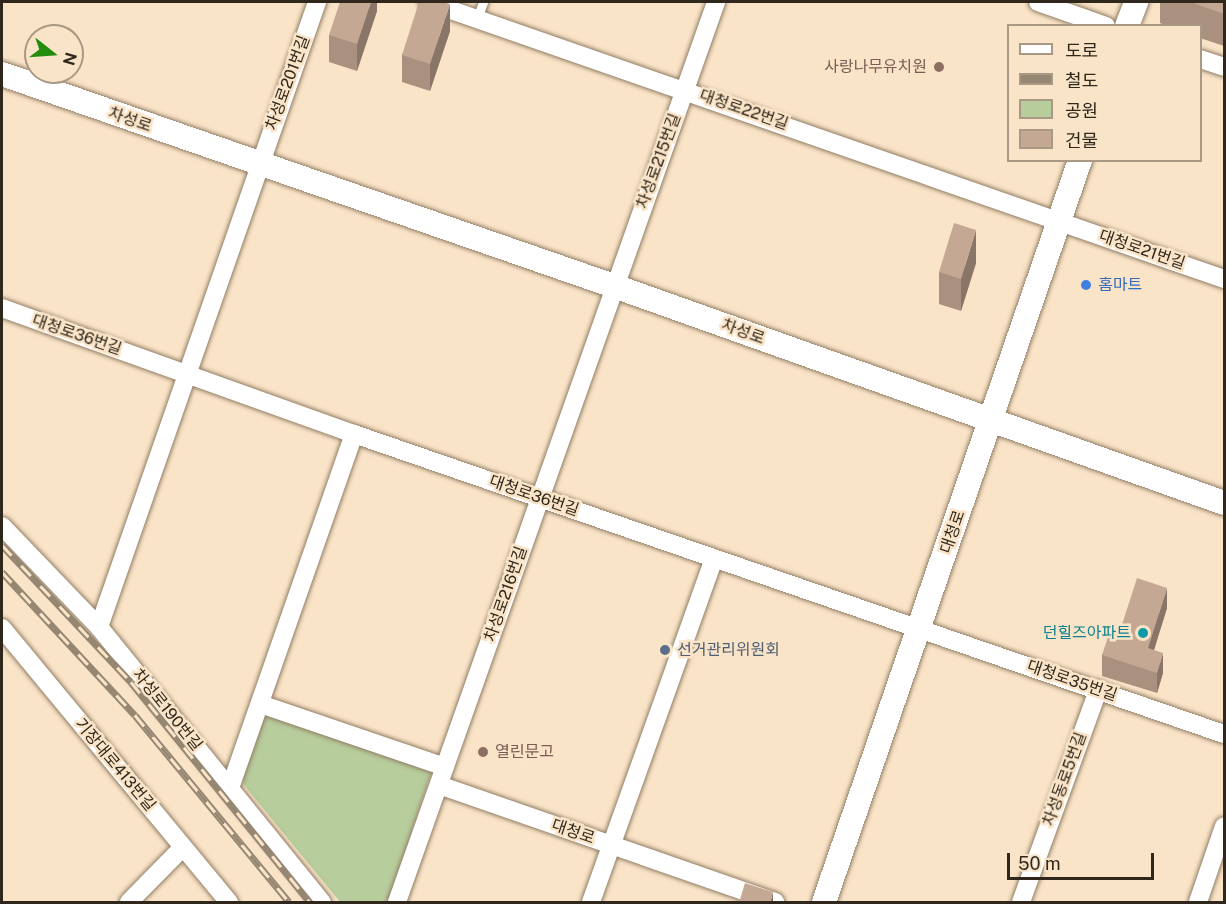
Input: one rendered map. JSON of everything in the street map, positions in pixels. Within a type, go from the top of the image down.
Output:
[{"type":"main road","points":[[1128,24],[1136,2]]},
{"type":"main road","name":"차성로","points":[[2,74],[259,165],[614,286],[1224,503]]},
{"type":"main road","name":"대청로","points":[[824,903],[1079,162]]},
{"type":"street","name":"차성로201번길","points":[[259,165],[317,2]]},
{"type":"street","name":"대청로22번길","points":[[428,2],[480,10],[685,90],[1059,220]]},
{"type":"street","name":"차성로215번길","points":[[614,286],[716,2]]},
{"type":"street","points":[[1038,2],[1100,24]]},
{"type":"street","points":[[1202,60],[1224,67]]},
{"type":"street","points":[[99,627],[259,165]]},
{"type":"street","name":"대청로21번길","points":[[1059,220],[1224,279]]},
{"type":"street","name":"차성로216번길","points":[[397,903],[614,286]]},
{"type":"street","name":"대청로36번길","points":[[2,308],[354,434],[919,629]]},
{"type":"street","points":[[230,788],[354,434]]},
{"type":"street","name":"차성로190번길","points":[[2,526],[99,627],[322,903]]},
{"type":"street","points":[[591,903],[714,558]]},
{"type":"street","name":"기장대로413번길","points":[[2,628],[229,903]]},
{"type":"street","name":"대청로35번길","points":[[919,629],[1224,734]]},
{"type":"street","name":"차성동로5번길","points":[[1021,903],[1098,690]]},
{"type":"street","points":[[260,704],[445,767]]},
{"type":"street","name":"대청로","points":[[439,785],[775,903]]},
{"type":"street","points":[[1198,903],[1224,826]]},
{"type":"street","points":[[129,903],[183,847]]},
{"type":"green space","points":[[262,713],[432,771],[388,902],[340,902],[244,785],[242,778]]},
{"type":"building","points":[[340,2],[371,2],[357,44],[329,35]]},
{"type":"building","points":[[419,2],[450,4],[430,64],[402,55]]},
{"type":"building","points":[[1190,2],[1224,2],[1224,14]]},
{"type":"building","points":[[954,223],[976,230],[961,279],[939,272]]},
{"type":"building","points":[[1137,578],[1167,588],[1148,648],[1163,653],[1157,673],[1102,655],[1108,637],[1117,640]]},
{"type":"building","points":[[745,883],[773,892],[770,903],[739,903]]},
{"type":"railway","points":[[2,545],[131,682],[310,902]]},
{"type":"railway","points":[[2,572],[135,715],[289,902]]},
{"type":"place","name":"사랑나무유치원","points":[[939,67]]},
{"type":"place","name":"홈마트","points":[[1086,285]]},
{"type":"place","name":"던힐즈아파트","points":[[1143,633]]},
{"type":"place","name":"선거관리위원회","points":[[665,650]]},
{"type":"place","name":"열린문고","points":[[483,752]]}]
